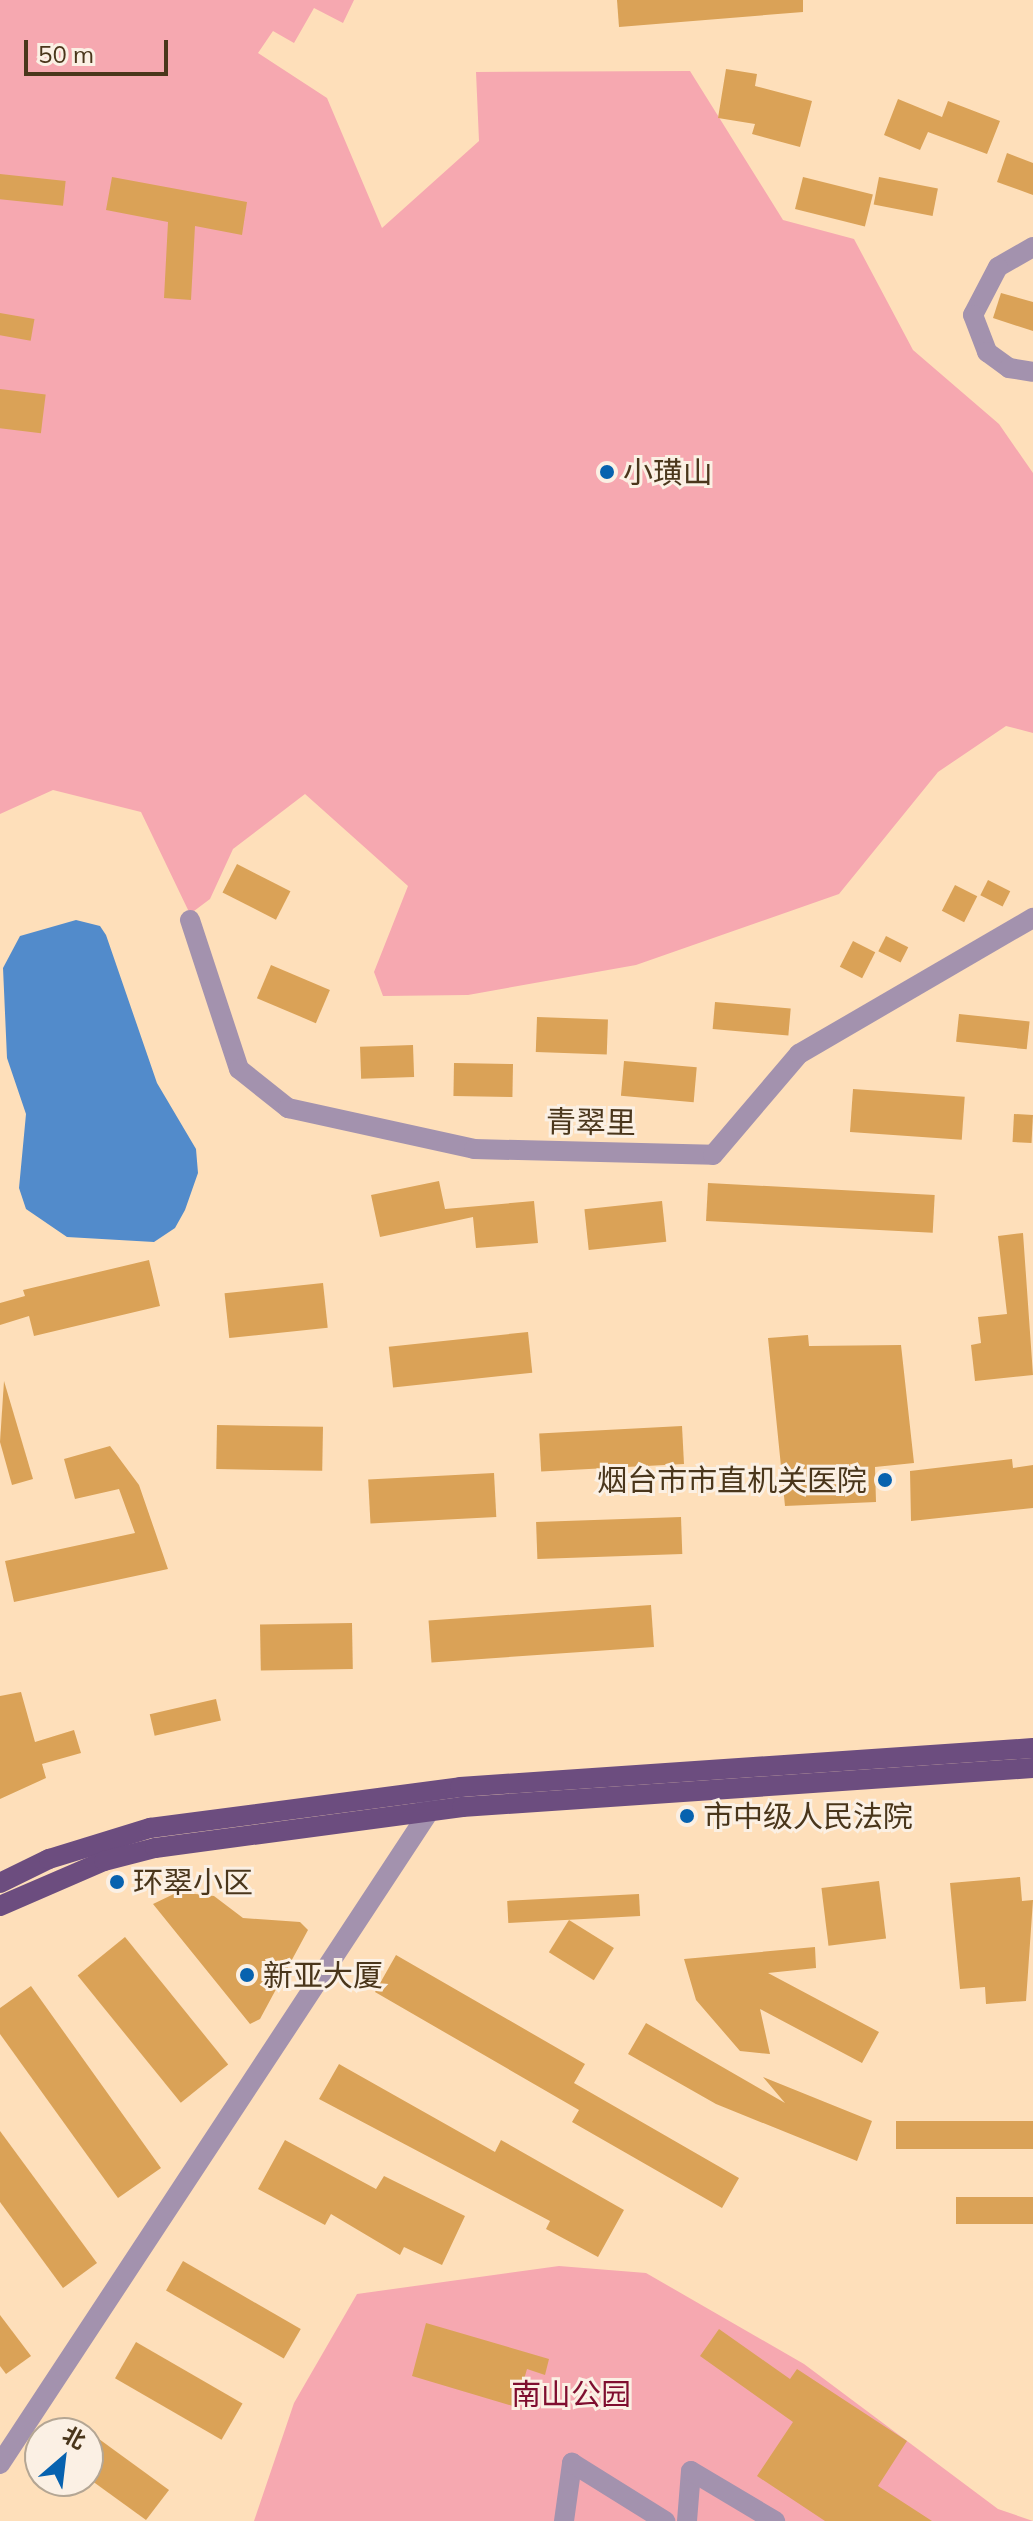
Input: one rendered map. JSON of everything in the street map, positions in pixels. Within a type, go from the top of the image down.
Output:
[{"type":"main road","points":[[0,1883],[49,1859],[150,1828],[1033,1748]]},
{"type":"main road","points":[[0,1906],[92,1865],[155,1848],[428,1802],[1033,1768]]},
{"type":"street","points":[[1033,247],[998,267],[973,315],[987,352],[1009,368],[1033,372]]},
{"type":"street","name":"青翠里","points":[[190,920],[239,1069],[288,1108],[474,1149],[713,1155],[799,1054],[1033,918]]},
{"type":"street","points":[[0,2464],[428,1802]]},
{"type":"street","points":[[564,2521],[572,2463],[665,2521]]},
{"type":"street","points":[[687,2521],[691,2471],[775,2521]]},
{"type":"green space","points":[[0,0],[354,0],[343,23],[314,8],[294,43],[273,31],[258,53],[327,98],[382,228],[479,141],[476,72],[690,71],[783,220],[854,239],[913,350],[999,424],[1033,473],[1033,733],[1006,726],[938,772],[839,894],[636,965],[468,995],[383,996],[374,972],[408,886],[305,794],[233,849],[210,899],[190,914],[141,812],[53,790],[0,814]]},
{"type":"green space","name":"南山公园","points":[[559,2266],[646,2273],[804,2364],[998,2509],[1033,2521],[254,2521],[294,2403],[357,2294]]},
{"type":"water","points":[[76,920],[100,926],[106,935],[157,1083],[196,1149],[198,1173],[185,1210],[175,1228],[154,1242],[67,1237],[26,1209],[19,1188],[26,1114],[7,1058],[3,968],[20,936]]},
{"type":"building","points":[[617,0],[803,0],[803,12],[619,27]]},
{"type":"building","points":[[726,69],[757,74],[755,86],[812,101],[800,147],[752,134],[755,124],[718,118]]},
{"type":"building","points":[[898,99],[942,117],[948,101],[1000,121],[987,154],[928,132],[920,150],[884,135]]},
{"type":"building","points":[[1007,153],[1033,163],[1033,195],[997,182]]},
{"type":"building","points":[[0,174],[66,181],[63,206],[0,199]]},
{"type":"building","points":[[112,177],[247,202],[242,235],[195,226],[191,300],[164,298],[168,222],[106,210]]},
{"type":"building","points":[[803,177],[873,194],[865,226],[795,209]]},
{"type":"building","points":[[879,177],[938,188],[933,216],[874,204]]},
{"type":"building","points":[[1001,293],[1033,302],[1033,331],[993,318]]},
{"type":"building","points":[[0,313],[34,319],[31,341],[0,335]]},
{"type":"building","points":[[0,389],[46,395],[41,433],[0,428]]},
{"type":"building","points":[[237,864],[290,891],[276,920],[222,893]]},
{"type":"building","points":[[988,880],[1010,891],[1003,906],[980,895]]},
{"type":"building","points":[[955,885],[977,896],[964,922],[942,911]]},
{"type":"building","points":[[886,936],[908,947],[901,962],[878,951]]},
{"type":"building","points":[[853,941],[875,952],[862,978],[840,967]]},
{"type":"building","points":[[271,965],[330,990],[316,1023],[257,998]]},
{"type":"building","points":[[715,1002],[791,1009],[788,1036],[713,1029]]},
{"type":"building","points":[[959,1014],[1030,1021],[1027,1049],[956,1042]]},
{"type":"building","points":[[537,1017],[608,1019],[607,1054],[536,1052]]},
{"type":"building","points":[[413,1045],[414,1077],[361,1079],[360,1047]]},
{"type":"building","points":[[624,1061],[697,1067],[694,1102],[621,1096]]},
{"type":"building","points":[[454,1063],[513,1064],[512,1097],[453,1096]]},
{"type":"building","points":[[853,1089],[965,1097],[962,1140],[850,1132]]},
{"type":"building","points":[[1014,1114],[1033,1115],[1032,1143],[1013,1142]]},
{"type":"building","points":[[439,1181],[445,1209],[534,1201],[538,1243],[476,1248],[473,1217],[380,1237],[371,1195]]},
{"type":"building","points":[[708,1183],[935,1195],[933,1233],[706,1221]]},
{"type":"building","points":[[662,1201],[666,1242],[589,1250],[584,1209]]},
{"type":"building","points":[[1023,1233],[1033,1375],[975,1381],[971,1345],[981,1343],[978,1317],[1007,1314],[998,1236]]},
{"type":"building","points":[[149,1260],[160,1306],[34,1336],[29,1316],[0,1325],[0,1303],[25,1296],[23,1290]]},
{"type":"building","points":[[323,1283],[328,1328],[229,1338],[225,1293]]},
{"type":"building","points":[[528,1332],[532,1373],[393,1387],[389,1347]]},
{"type":"building","points":[[808,1335],[809,1346],[901,1345],[914,1463],[875,1467],[876,1502],[785,1506],[768,1338]]},
{"type":"building","points":[[4,1381],[33,1479],[12,1485],[0,1442]]},
{"type":"building","points":[[217,1425],[323,1427],[322,1471],[216,1469]]},
{"type":"building","points":[[682,1426],[684,1464],[541,1471],[539,1433]]},
{"type":"building","points":[[110,1446],[139,1485],[168,1569],[14,1602],[5,1561],[135,1533],[119,1489],[75,1499],[64,1459]]},
{"type":"building","points":[[1012,1459],[1013,1468],[1033,1465],[1033,1508],[911,1521],[910,1471]]},
{"type":"building","points":[[494,1473],[496,1517],[370,1524],[368,1480]]},
{"type":"building","points":[[681,1517],[682,1554],[537,1559],[536,1522]]},
{"type":"building","points":[[651,1605],[654,1647],[431,1662],[429,1621]]},
{"type":"building","points":[[352,1623],[353,1669],[261,1671],[260,1625]]},
{"type":"building","points":[[21,1692],[35,1742],[74,1730],[81,1753],[42,1764],[46,1778],[0,1799],[0,1696]]},
{"type":"building","points":[[216,1699],[221,1720],[155,1736],[150,1714]]},
{"type":"building","points":[[1020,1877],[1022,1901],[1033,1900],[1026,2001],[986,2004],[985,1987],[960,1989],[950,1883]]},
{"type":"building","points":[[879,1881],[886,1939],[829,1946],[821,1888]]},
{"type":"building","name":"新亚大厦","points":[[178,1892],[214,1896],[243,1918],[300,1922],[308,1930],[260,2019],[250,2024],[153,1904]]},
{"type":"building","points":[[639,1894],[640,1916],[508,1923],[507,1901]]},
{"type":"building","points":[[569,1920],[614,1948],[594,1980],[549,1952]]},
{"type":"building","points":[[125,1937],[228,2064],[181,2103],[78,1975]]},
{"type":"building","points":[[815,1947],[816,1968],[768,1973],[879,2032],[862,2063],[760,2009],[770,2054],[740,2051],[696,2000],[684,1959]]},
{"type":"building","points":[[396,1955],[585,2064],[574,2083],[739,2178],[722,2208],[572,2122],[579,2110],[375,1992]]},
{"type":"building","points":[[31,1986],[161,2168],[118,2198],[0,2034],[0,2008]]},
{"type":"building","points":[[646,2023],[785,2103],[763,2077],[872,2121],[857,2161],[716,2104],[628,2054]]},
{"type":"building","points":[[339,2064],[495,2152],[501,2140],[624,2210],[598,2257],[546,2229],[550,2221],[319,2099]]},
{"type":"building","points":[[896,2121],[1033,2121],[1033,2149],[896,2149]]},
{"type":"building","points":[[0,2131],[97,2263],[63,2288],[0,2202]]},
{"type":"building","points":[[285,2140],[376,2189],[384,2176],[465,2216],[442,2265],[404,2247],[400,2255],[331,2214],[325,2225],[258,2189]]},
{"type":"building","points":[[956,2197],[1033,2197],[1033,2224],[956,2224]]},
{"type":"building","points":[[183,2261],[301,2329],[284,2358],[166,2290]]},
{"type":"building","points":[[0,2315],[31,2356],[6,2374],[0,2366]]},
{"type":"building","points":[[426,2323],[549,2359],[545,2375],[527,2369],[516,2407],[412,2376]]},
{"type":"building","points":[[719,2329],[790,2379],[797,2369],[907,2441],[878,2486],[932,2521],[825,2521],[757,2476],[793,2422],[700,2356]]},
{"type":"building","points":[[136,2342],[243,2404],[222,2440],[115,2378]]},
{"type":"building","points":[[104,2443],[169,2490],[146,2520],[104,2490]]},
{"type":"place","name":"小璜山","points":[[607,472]]},
{"type":"place","name":"烟台市市直机关医院","points":[[885,1480]]},
{"type":"place","name":"市中级人民法院","points":[[687,1816]]},
{"type":"place","name":"环翠小区","points":[[117,1882]]},
{"type":"place","name":"新亚大厦","points":[[247,1975]]}]
